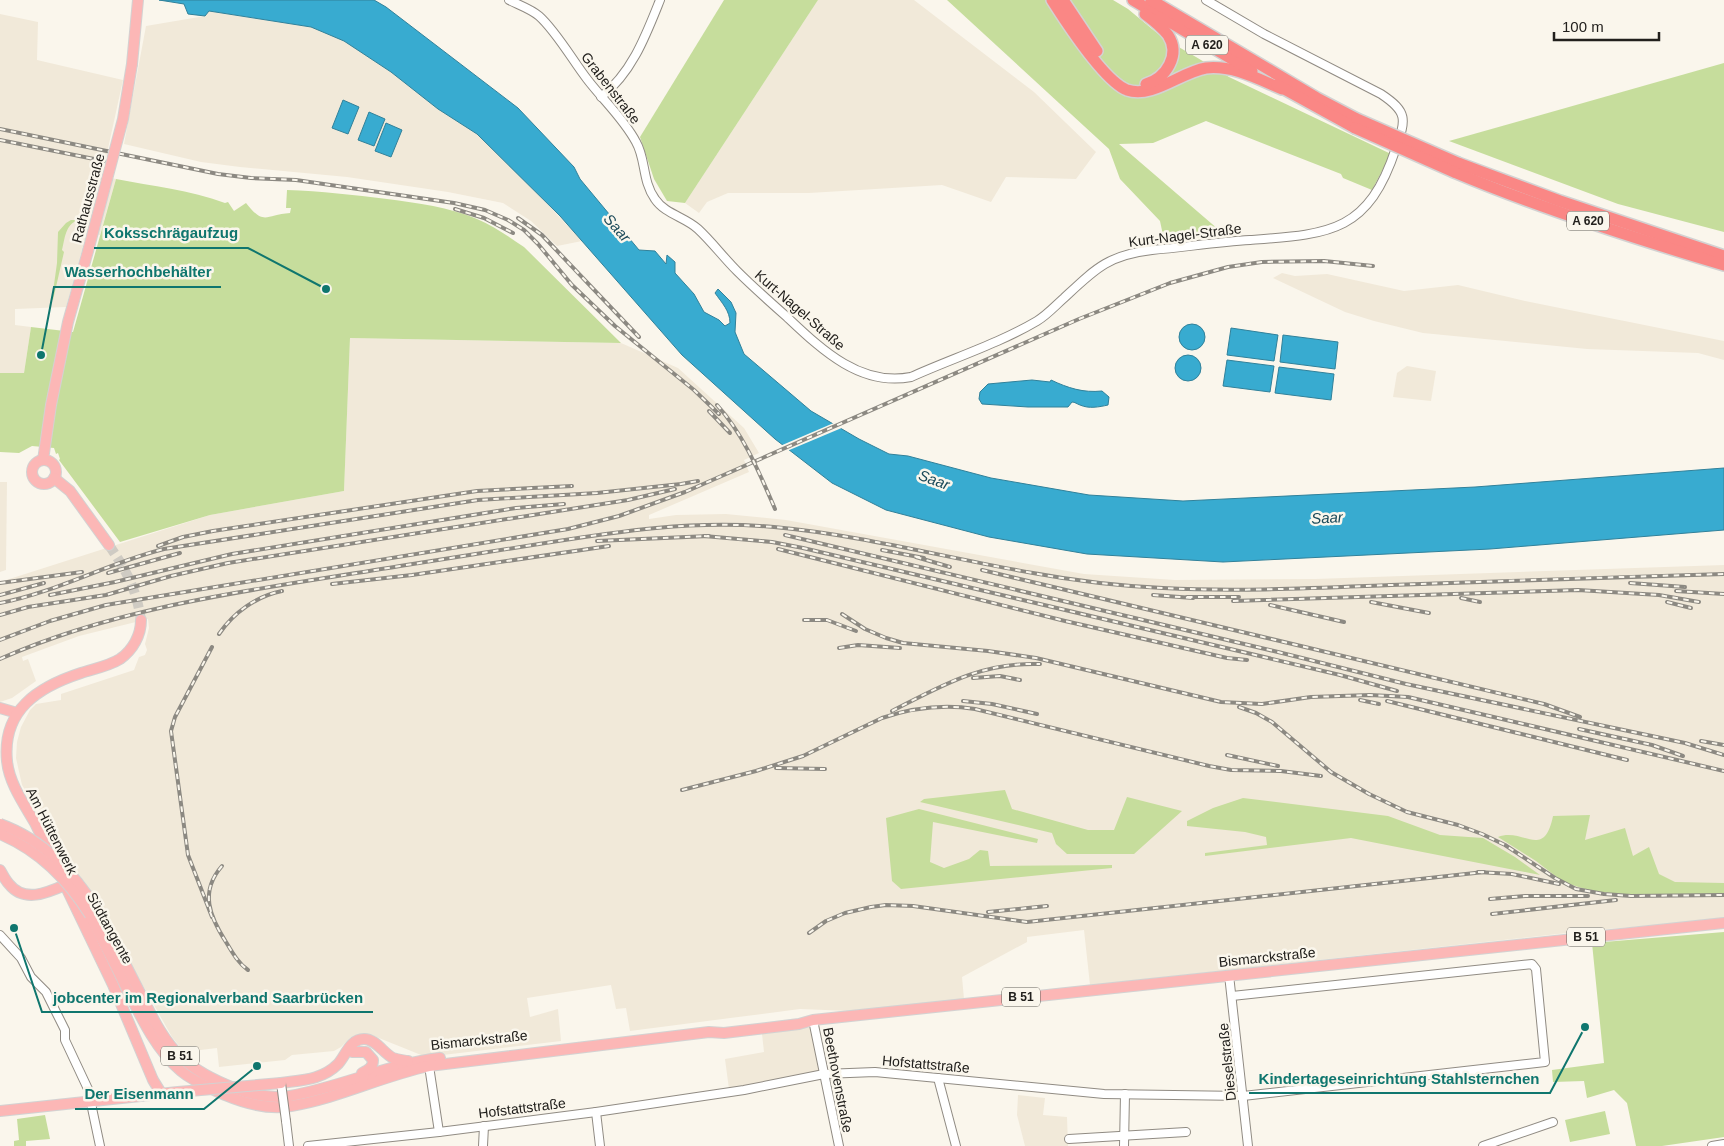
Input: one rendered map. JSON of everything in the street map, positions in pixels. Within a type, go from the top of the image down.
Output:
[{"type":"highway","points":[[1052,0],[1100,68],[1110,79],[1127,90],[1136,92],[1148,90],[1204,68],[1217,68],[1245,73],[1282,89]]},
{"type":"highway","points":[[1063,0],[1114,74],[1130,84],[1147,84],[1158,79],[1165,72],[1172,58],[1172,43],[1163,29],[1128,0]]},
{"type":"highway","name":"A 620","points":[[1133,0],[1282,89],[1356,124],[1456,167],[1724,256]]},
{"type":"highway","name":"A 620","points":[[1151,0],[1308,93],[1356,124]]},
{"type":"highway","name":"A 620","points":[[1456,167],[1486,185],[1557,211],[1724,265]]},
{"type":"main road","name":"Rathausstraße","points":[[43,460],[51,405],[68,322],[123,119],[132,64],[138,5]]},
{"type":"main road","points":[[43,460],[49,461],[54,465],[56,472],[54,478],[46,484],[40,484],[34,479],[32,473],[36,463],[43,460]]},
{"type":"main road","points":[[54,478],[70,491],[109,545]]},
{"type":"main road","points":[[0,708],[17,713],[24,704],[42,690],[64,679],[119,659],[134,644],[140,632],[141,620]]},
{"type":"main road","name":"Am Hüttenwerk","points":[[17,713],[13,720],[7,743],[7,761],[14,787],[36,825],[113,985],[153,1080],[161,1093]]},
{"type":"main road","name":"Südtangente","points":[[0,824],[33,840],[53,854],[74,877],[168,1042],[184,1060],[215,1080],[243,1092],[260,1096],[288,1096],[386,1072]]},
{"type":"main road","name":"Südtangente","points":[[0,834],[21,844],[46,861],[94,913],[138,1011],[160,1047],[182,1072],[201,1084],[239,1101],[258,1105],[289,1107],[340,1094],[386,1072]]},
{"type":"main road","points":[[2,873],[9,885],[22,894],[43,894],[64,885]]},
{"type":"main road","name":"Bismarckstraße","points":[[386,1072],[709,1032],[799,1024],[813,1020],[1724,923]]},
{"type":"main road","points":[[348,1055],[351,1045],[364,1039],[373,1042],[395,1059],[414,1062]]},
{"type":"main road","points":[[0,1111],[161,1093],[281,1083],[320,1077],[330,1072],[348,1055],[364,1046],[373,1051],[386,1072]]},
{"type":"main road","name":"Bismarckstraße","points":[[386,1072],[414,1062],[521,1049],[583,1047]]},
{"type":"main road","points":[[335,1085],[370,1069],[373,1065],[373,1060],[366,1052],[348,1055]]},
{"type":"street","name":"Grabenstraße","points":[[509,0],[528,9],[546,23],[637,143],[646,182],[652,195]]},
{"type":"street","points":[[528,9],[530,0]]},
{"type":"street","points":[[601,97],[611,89],[639,50],[660,0]]},
{"type":"street","name":"Kurt-Nagel-Straße","points":[[652,195],[656,202],[668,212],[687,220],[697,228],[738,272],[821,349],[859,372],[901,379],[911,377],[1024,328],[1040,319],[1096,269],[1116,258],[1142,251],[1293,237],[1322,232],[1339,226],[1353,218],[1365,208],[1384,179],[1393,159],[1404,123],[1402,113],[1394,103],[1381,94],[1264,34],[1206,0]]},
{"type":"street","points":[[0,936],[21,958],[31,977],[46,992],[65,1030],[65,1040],[88,1089],[100,1146]]},
{"type":"street","name":"Hofstattstraße","points":[[308,1146],[596,1112],[744,1090],[824,1074],[875,1072],[1104,1094],[1243,1096],[1545,1062],[1536,969],[1532,964],[1232,996]]},
{"type":"street","name":"Dieselstraße","points":[[1229,975],[1248,1146]]},
{"type":"street","name":"Beethovenstraße","points":[[813,1020],[839,1146]]},
{"type":"street","points":[[429,1066],[438,1132]]},
{"type":"street","points":[[938,1078],[956,1146]]},
{"type":"street","points":[[281,1083],[289,1146]]},
{"type":"street","points":[[1124,1146],[1125,1094]]},
{"type":"street","points":[[596,1112],[600,1146]]},
{"type":"street","points":[[1483,1146],[1553,1122]]},
{"type":"street","points":[[483,1146],[484,1126]]},
{"type":"street","points":[[1069,1139],[1186,1132]]},
{"type":"street","points":[[1712,1146],[1724,1144]]},
{"type":"shaded area","points":[[818,0],[914,0],[1034,92],[1096,152],[1076,179],[1006,177],[991,202],[942,185],[809,193],[728,193],[707,202],[699,213],[685,203]]},
{"type":"shaded area","points":[[208,11],[311,27],[344,41],[391,72],[438,109],[477,134],[512,167],[582,241],[557,246],[531,221],[503,203],[448,192],[347,177],[201,162],[124,144],[146,26],[205,16]]},
{"type":"shaded area","points":[[0,14],[38,22],[37,60],[123,80],[102,176],[116,179],[100,235],[87,232],[66,307],[15,309],[15,325],[31,327],[24,373],[0,373]]},
{"type":"shaded area","points":[[1282,273],[1295,276],[1327,274],[1404,291],[1458,285],[1525,301],[1724,341],[1724,360],[1698,353],[1587,349],[1423,333],[1345,312],[1273,278]]},
{"type":"shaded area","points":[[350,338],[621,343],[678,368],[744,428],[759,453],[744,460],[749,472],[649,515],[649,519],[676,515],[726,514],[786,520],[1084,574],[1175,580],[1315,579],[1724,565],[1724,919],[1585,931],[1090,985],[1084,930],[1027,937],[1027,942],[962,977],[964,999],[850,1011],[800,1009],[630,1031],[626,1008],[616,1009],[611,985],[527,998],[530,1017],[558,1009],[561,1041],[426,1057],[369,1034],[351,1037],[334,1051],[292,1055],[285,1060],[219,1067],[217,1048],[184,1052],[172,1037],[84,881],[61,854],[42,813],[22,785],[16,758],[17,742],[21,727],[30,710],[36,704],[61,700],[61,694],[134,670],[139,657],[145,655],[147,650],[145,644],[149,628],[148,619],[79,636],[22,657],[23,661],[28,659],[36,681],[12,698],[0,702],[0,582],[210,515],[344,491]]},
{"type":"shaded area","points":[[1407,366],[1436,371],[1431,401],[1393,397],[1397,373]]},
{"type":"shaded area","points":[[0,482],[7,482],[6,570],[0,572]]},
{"type":"shaded area","points":[[812,1027],[819,1075],[729,1089],[725,1059],[764,1052],[762,1034]]},
{"type":"shaded area","points":[[1018,1095],[1045,1098],[1043,1115],[1067,1117],[1068,1146],[1025,1146],[1017,1115]]},
{"type":"green space","points":[[724,0],[818,0],[685,203],[667,201],[654,179],[640,137]]},
{"type":"green space","points":[[947,0],[1113,0],[1128,9],[1163,38],[1229,77],[1391,154],[1372,190],[1343,178],[1341,174],[1206,121],[1153,143],[1119,144],[1226,236],[1164,240],[1160,221],[1120,179],[1109,149]]},
{"type":"green space","points":[[1724,63],[1724,232],[1618,204],[1449,141]]},
{"type":"green space","points":[[116,179],[185,192],[225,203],[228,202],[234,211],[246,203],[261,217],[290,213],[291,208],[286,208],[287,190],[337,193],[433,206],[455,211],[489,225],[524,247],[621,343],[350,338],[344,491],[210,515],[120,542],[59,460],[58,453],[56,454],[54,448],[32,446],[19,453],[0,452],[0,373],[24,373],[31,327],[73,332]]},
{"type":"green space","points":[[71,220],[78,220],[70,225],[66,232],[62,250],[64,252],[53,300],[58,232]]},
{"type":"green space","points":[[1005,790],[1012,809],[1088,830],[1114,830],[1127,797],[1182,811],[1134,854],[1067,854],[1056,844],[1052,833],[920,802],[924,799]]},
{"type":"green space","points":[[1243,798],[1388,816],[1440,835],[1483,838],[1540,875],[1351,838],[1205,856],[1205,853],[1267,845],[1266,837],[1245,832],[1187,826],[1187,821],[1213,808]]},
{"type":"green space","points":[[919,809],[1038,839],[1037,843],[933,822],[930,862],[944,868],[969,859],[980,850],[988,851],[990,866],[1112,865],[1112,868],[901,889],[892,881],[886,818]]},
{"type":"green space","points":[[1590,815],[1585,840],[1625,828],[1633,856],[1649,847],[1659,874],[1675,882],[1724,883],[1724,894],[1632,895],[1591,891],[1563,882],[1536,861],[1498,837],[1507,835],[1538,840],[1544,837],[1549,829],[1553,816]]},
{"type":"green space","points":[[1724,932],[1724,1137],[1662,1146],[1636,1146],[1627,1103],[1614,1090],[1587,1098],[1584,1081],[1553,1082],[1552,1070],[1604,1063],[1592,943]]},
{"type":"green space","points":[[1605,1111],[1610,1134],[1570,1142],[1565,1120]]},
{"type":"green space","points":[[45,1115],[50,1139],[26,1141],[26,1146],[14,1146],[14,1141],[19,1140],[17,1119]]},
{"type":"water","name":"Saar","points":[[159,0],[374,0],[386,7],[518,108],[574,167],[580,179],[639,250],[655,251],[666,264],[667,255],[675,262],[675,273],[694,294],[704,312],[719,320],[725,326],[730,323],[730,319],[725,307],[715,293],[718,289],[731,302],[736,313],[735,332],[744,354],[811,411],[889,454],[908,456],[991,478],[1089,495],[1183,501],[1475,487],[1724,468],[1724,530],[1490,549],[1223,562],[1087,554],[989,537],[886,510],[832,483],[775,439],[682,355],[560,216],[477,134],[438,109],[391,72],[344,41],[311,27],[209,11],[205,16],[188,14],[184,4]]},
{"type":"water","points":[[343,100],[359,107],[348,134],[332,128]]},
{"type":"water","points":[[369,112],[385,119],[374,146],[358,140]]},
{"type":"water","points":[[386,123],[402,130],[391,157],[375,151]]},
{"type":"water","points":[[1192,324],[1201,328],[1205,337],[1201,346],[1192,350],[1183,346],[1179,337],[1183,328]]},
{"type":"water","points":[[1231,328],[1278,335],[1274,361],[1227,355]]},
{"type":"water","points":[[1283,335],[1338,342],[1335,369],[1280,362]]},
{"type":"water","points":[[1188,355],[1197,359],[1201,368],[1197,377],[1188,381],[1179,377],[1175,368],[1179,359]]},
{"type":"water","points":[[1227,360],[1274,366],[1270,392],[1223,386]]},
{"type":"water","points":[[1279,367],[1334,374],[1331,400],[1275,393]]},
{"type":"water","points":[[1032,380],[1050,382],[1051,380],[1076,389],[1102,391],[1109,397],[1108,405],[1090,407],[1072,402],[1068,407],[1028,407],[982,404],[979,399],[980,392],[988,384]]},
{"type":"pier","points":[[836,422],[844,427],[787,451],[780,446]]},
{"type":"tunnel","points":[[109,545],[130,581],[141,620]]},
{"type":"railway","points":[[0,129],[218,174],[296,180],[454,203],[485,210],[508,220],[524,230],[572,285],[615,326],[694,390],[719,414]]},
{"type":"railway","points":[[0,140],[104,161]]},
{"type":"railway","points":[[455,209],[484,218],[513,233]]},
{"type":"railway","points":[[518,218],[542,235],[639,337]]},
{"type":"railway","points":[[0,640],[50,621],[106,605],[568,529],[619,516],[685,492],[1079,319],[1170,283],[1228,267],[1262,262],[1324,261],[1373,266]]},
{"type":"railway","points":[[717,405],[743,441],[775,509]]},
{"type":"railway","points":[[709,411],[730,433]]},
{"type":"railway","points":[[0,603],[42,592],[164,549],[478,500],[597,493],[698,481]]},
{"type":"railway","points":[[158,546],[183,537],[213,531],[477,491],[572,486]]},
{"type":"railway","points":[[0,615],[28,607],[106,595],[171,576],[228,563],[628,500],[675,489]]},
{"type":"railway","points":[[50,595],[115,582],[232,554],[516,508],[564,504]]},
{"type":"railway","points":[[0,659],[47,640],[96,624],[197,600],[569,539],[685,526],[743,525],[839,535],[1049,576],[1098,583],[1163,588],[1277,589],[1724,574]]},
{"type":"railway","points":[[785,535],[1406,684],[1685,743],[1724,755]]},
{"type":"railway","points":[[704,536],[772,542],[803,548],[1340,675],[1397,691]]},
{"type":"railway","points":[[597,541],[709,536]]},
{"type":"railway","points":[[332,584],[412,575],[609,546]]},
{"type":"railway","points":[[778,549],[1065,621],[1227,658],[1247,660]]},
{"type":"railway","points":[[882,550],[924,558]]},
{"type":"railway","points":[[108,573],[180,553]]},
{"type":"railway","points":[[916,557],[950,567]]},
{"type":"railway","points":[[982,570],[1544,704],[1580,717]]},
{"type":"railway","points":[[0,583],[82,572]]},
{"type":"railway","points":[[0,595],[44,583]]},
{"type":"railway","points":[[1630,583],[1685,587]]},
{"type":"railway","points":[[1233,601],[1578,590],[1659,595],[1699,602]]},
{"type":"railway","points":[[219,634],[247,606],[273,593],[282,591]]},
{"type":"railway","points":[[1676,591],[1724,594]]},
{"type":"railway","points":[[1153,595],[1193,598]]},
{"type":"railway","points":[[1187,597],[1239,597]]},
{"type":"railway","points":[[1461,598],[1480,602]]},
{"type":"railway","points":[[1371,602],[1429,613]]},
{"type":"railway","points":[[1667,602],[1691,608]]},
{"type":"railway","points":[[1270,605],[1344,622]]},
{"type":"railway","points":[[842,614],[865,629],[903,643],[988,651],[1036,658],[1221,702],[1262,704],[1311,697],[1370,695],[1408,697],[1724,771]]},
{"type":"railway","points":[[804,620],[827,620],[856,631]]},
{"type":"railway","points":[[839,648],[858,645],[900,648]]},
{"type":"railway","points":[[212,647],[175,717],[171,731],[188,855],[212,917]]},
{"type":"railway","points":[[892,711],[928,692],[981,671],[1019,664],[1040,664]]},
{"type":"railway","points":[[973,678],[1000,676],[1020,680]]},
{"type":"railway","points":[[1360,700],[1379,704]]},
{"type":"railway","points":[[963,701],[992,704],[1037,714]]},
{"type":"railway","points":[[1387,701],[1627,760]]},
{"type":"railway","points":[[682,790],[756,771],[803,756],[882,718],[916,709],[940,707],[975,709],[1231,770],[1281,771],[1321,776]]},
{"type":"railway","points":[[1239,707],[1256,713],[1272,722],[1331,772],[1369,794],[1407,812],[1458,825],[1482,834],[1505,845],[1555,878],[1576,889],[1631,896],[1724,895]]},
{"type":"railway","points":[[1579,729],[1652,745],[1683,756]]},
{"type":"railway","points":[[1701,741],[1724,745]]},
{"type":"railway","points":[[1227,755],[1278,766]]},
{"type":"railway","points":[[776,768],[825,769]]},
{"type":"railway","points":[[222,866],[211,885],[209,904],[220,933],[241,964],[248,970]]},
{"type":"railway","points":[[1478,872],[1512,874],[1559,884]]},
{"type":"railway","points":[[809,933],[826,921],[845,913],[886,905],[913,906],[1027,922],[1484,872]]},
{"type":"railway","points":[[1490,899],[1525,896],[1588,896]]},
{"type":"railway","points":[[1492,914],[1616,900]]},
{"type":"railway","points":[[988,912],[1047,906]]},
{"type":"place","name":"Koksschrägaufzug","points":[[326,289]]},
{"type":"place","name":"Wasserhochbehälter","points":[[41,355]]},
{"type":"place","name":"jobcenter im Regionalverband Saarbrücken","points":[[14,928]]},
{"type":"place","name":"Kindertageseinrichtung Stahlsternchen","points":[[1585,1027]]},
{"type":"place","name":"Der Eisenmann","points":[[257,1066]]}]
